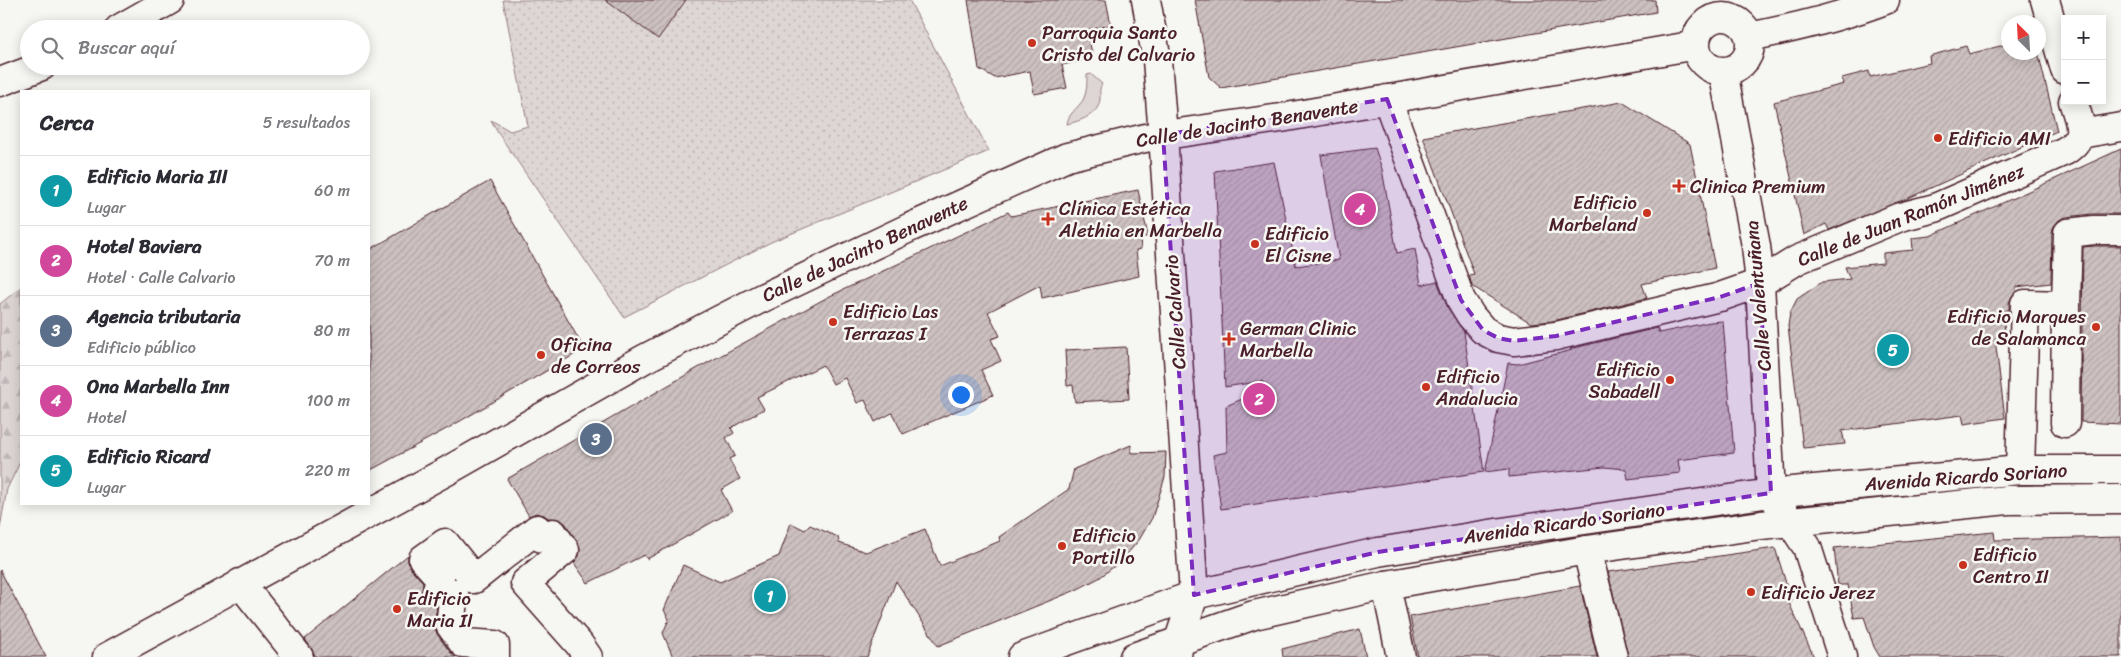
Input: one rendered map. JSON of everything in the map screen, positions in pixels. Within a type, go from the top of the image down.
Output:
[{"type":"street","points":[[135,20],[170,0]]},
{"type":"street","name":"Calle Calvario","points":[[1146,0],[1157,60],[1194,595]]},
{"type":"street","points":[[1742,19],[1748,54],[1744,61],[1738,67],[1723,71],[1707,66],[1698,54],[1696,45],[1702,28],[1708,22],[1717,18],[1817,21],[1885,0]]},
{"type":"street","points":[[2045,0],[2062,60]]},
{"type":"street","name":"Calle de Jacinto Benavente","points":[[107,657],[447,471],[644,359],[767,296],[936,215],[1067,157],[1163,135],[1281,118],[1696,45]]},
{"type":"street","name":"Calle Valentuñana","points":[[1723,71],[1756,246],[1760,283],[1772,493]]},
{"type":"street","points":[[0,82],[20,74]]},
{"type":"street","name":"Calle de Juan Ramón Jiménez","points":[[1387,99],[1462,300],[1471,316],[1484,330],[1498,338],[1514,341],[1556,336],[1720,297],[1760,283],[1797,260],[1900,217],[1935,208],[2065,151],[2076,144],[2080,134]]},
{"type":"street","points":[[2074,105],[2080,125],[2080,134],[2121,127]]},
{"type":"street","points":[[2065,423],[2068,233],[2094,230],[2121,230]]},
{"type":"street","points":[[2020,470],[2019,341],[2025,304],[2066,305]]},
{"type":"street","name":"Avenida Ricardo Soriano","points":[[1022,657],[1194,595],[1378,552],[1772,493],[2020,470],[2121,470]]},
{"type":"street","points":[[1772,493],[1807,547],[1842,657]]},
{"type":"street","name":"Avenida Ricardo Soriano","points":[[1134,657],[1178,649],[1254,615],[1386,585],[1587,550],[1791,522],[2008,500],[2121,499]]},
{"type":"street","points":[[495,657],[496,645],[463,643],[450,625],[454,593],[437,591],[440,578],[423,559],[445,543],[474,579],[537,529],[542,538],[553,533],[565,550],[525,582],[588,657]]},
{"type":"street","points":[[1587,550],[1613,657]]},
{"type":"street","points":[[240,583],[299,657]]},
{"type":"street","points":[[1386,585],[1401,657]]},
{"type":"street","points":[[1178,649],[1194,595],[1205,603],[1226,612],[1254,615]]},
{"type":"highlighted area","points":[[1387,99],[1461,300],[1483,330],[1498,338],[1514,341],[1556,336],[1720,297],[1760,283],[1771,493],[1378,552],[1194,595],[1163,135]]},
{"type":"green space","points":[[503,0],[909,0],[989,151],[771,242],[624,317],[491,120],[510,131],[528,126]]},
{"type":"green space","points":[[1091,74],[1102,84],[1099,105],[1088,116],[1067,124],[1071,114],[1083,100],[1087,85],[1087,75]]},
{"type":"green space","points":[[20,288],[20,462],[7,489],[0,528],[0,304]]},
{"type":"building","points":[[605,0],[686,0],[658,39]]},
{"type":"building","name":"Parroquia Santo Cristo del Calvario","points":[[968,0],[1106,0],[1111,25],[1087,30],[1093,58],[1062,65],[1067,88],[1034,94],[1030,71],[995,78],[979,69]]},
{"type":"building","points":[[1195,0],[1655,0],[1656,12],[1221,88],[1209,77]]},
{"type":"building","name":"Edificio AMI","points":[[1966,46],[1969,54],[2001,46],[2001,60],[2040,60],[2057,131],[1904,200],[1829,230],[1826,224],[1804,235],[1774,102],[1844,84],[1842,78],[1869,71],[1870,77],[1930,63],[1929,56]]},
{"type":"building","name":"Edificio Marbeland","points":[[1622,102],[1690,144],[1715,268],[1642,284],[1647,298],[1553,321],[1531,323],[1472,286],[1469,275],[1474,274],[1423,137]]},
{"type":"building","points":[[1375,148],[1382,169],[1397,253],[1415,249],[1421,285],[1437,281],[1448,308],[1464,332],[1484,472],[1221,509],[1213,455],[1227,452],[1226,406],[1265,389],[1263,381],[1225,387],[1215,171],[1274,162],[1296,266],[1339,260],[1321,155]]},
{"type":"building","points":[[2121,149],[2121,214],[2092,214],[2066,217],[2059,220],[2054,226],[2052,233],[2051,283],[2016,287],[2016,291],[2009,303],[2009,310],[2002,311],[2006,337],[1995,339],[2005,418],[1964,424],[1962,415],[1842,431],[1845,444],[1803,448],[1788,326],[1790,313],[1797,299],[1822,282],[1850,279],[1845,267],[1883,263],[1883,253],[1913,250],[1912,238],[1930,236]]},
{"type":"building","points":[[490,181],[584,349],[450,427],[370,470],[370,249]]},
{"type":"building","points":[[1138,190],[1148,236],[1140,239],[1141,249],[1136,250],[1139,276],[1042,298],[1040,285],[988,312],[1000,336],[991,339],[1001,361],[981,370],[993,395],[903,434],[892,413],[875,422],[865,400],[857,403],[845,378],[833,384],[823,365],[757,397],[764,409],[731,428],[734,433],[726,438],[735,456],[729,459],[740,479],[721,490],[732,511],[647,559],[644,555],[588,583],[574,563],[579,556],[580,548],[566,524],[560,519],[548,518],[536,513],[529,516],[507,479],[698,368],[828,297],[1008,212],[1011,216]]},
{"type":"building","name":"Edificio Marques de Salamanca","points":[[2121,246],[2121,424],[2081,422],[2083,247]]},
{"type":"building","points":[[1723,321],[1734,453],[1678,460],[1680,473],[1628,479],[1626,469],[1604,467],[1509,477],[1509,469],[1485,472],[1508,363],[1518,364],[1657,328],[1659,333]]},
{"type":"building","points":[[1126,347],[1129,399],[1075,402],[1073,385],[1067,386],[1065,350]]},
{"type":"building","points":[[1131,445],[1131,453],[1166,452],[1165,477],[1152,518],[1139,540],[1121,561],[1099,578],[1076,590],[938,646],[896,581],[867,657],[673,657],[663,633],[669,619],[664,610],[683,565],[720,582],[779,556],[791,523],[805,530],[810,525],[838,537],[839,543],[866,552],[925,529],[940,566],[1000,541],[999,537],[1069,489],[1074,469]]},
{"type":"building","points":[[1994,532],[1995,540],[2121,537],[2121,657],[1880,657],[1874,647],[1864,617],[1854,618],[1848,585],[1838,585],[1834,548]]},
{"type":"building","points":[[1775,548],[1792,602],[1789,603],[1814,657],[1628,657],[1608,572]]},
{"type":"building","name":"Edificio Maria II","points":[[408,555],[411,569],[423,582],[422,597],[428,603],[437,607],[434,623],[437,634],[456,657],[316,657],[305,639]]},
{"type":"building","points":[[0,570],[46,657],[0,657]]},
{"type":"building","points":[[1580,586],[1597,657],[1418,657],[1410,617]]},
{"type":"building","points":[[1360,629],[1366,657],[1283,657],[1282,649]]},
{"type":"place","name":"Parroquia Santo Cristo del Calvario","points":[[1032,43]]},
{"type":"place","name":"Edificio AMI","points":[[1938,138]]},
{"type":"place","name":"Clinica Premium","points":[[1679,186]]},
{"type":"place","name":"Ona Marbella Inn","points":[[1360,209]]},
{"type":"place","name":"Edificio Marbeland","points":[[1647,213]]},
{"type":"place","name":"Clínica Estética Alethia en Marbella","points":[[1048,219]]},
{"type":"place","name":"Edificio El Cisne","points":[[1255,244]]},
{"type":"place","name":"Edificio Las Terrazas I","points":[[833,322]]},
{"type":"place","name":"Edificio Marques de Salamanca","points":[[2096,327]]},
{"type":"place","name":"German Clinic Marbella","points":[[1229,339]]},
{"type":"place","name":"Edificio Ricard","points":[[1893,350]]},
{"type":"place","name":"Oficina de Correos","points":[[541,355]]},
{"type":"place","name":"Edificio Sabadell","points":[[1670,380]]},
{"type":"place","name":"Edificio Andalucia","points":[[1426,387]]},
{"type":"place","name":"Hotel Baviera","points":[[1259,399]]},
{"type":"place","name":"Agencia tributaria","points":[[596,439]]},
{"type":"place","name":"Edificio Portillo","points":[[1062,546]]},
{"type":"place","name":"Edificio Centro II","points":[[1963,565]]},
{"type":"place","name":"Edificio Jerez","points":[[1751,592]]},
{"type":"place","name":"Edificio Maria III","points":[[770,596]]},
{"type":"place","name":"Edificio Maria II","points":[[397,609]]}]
